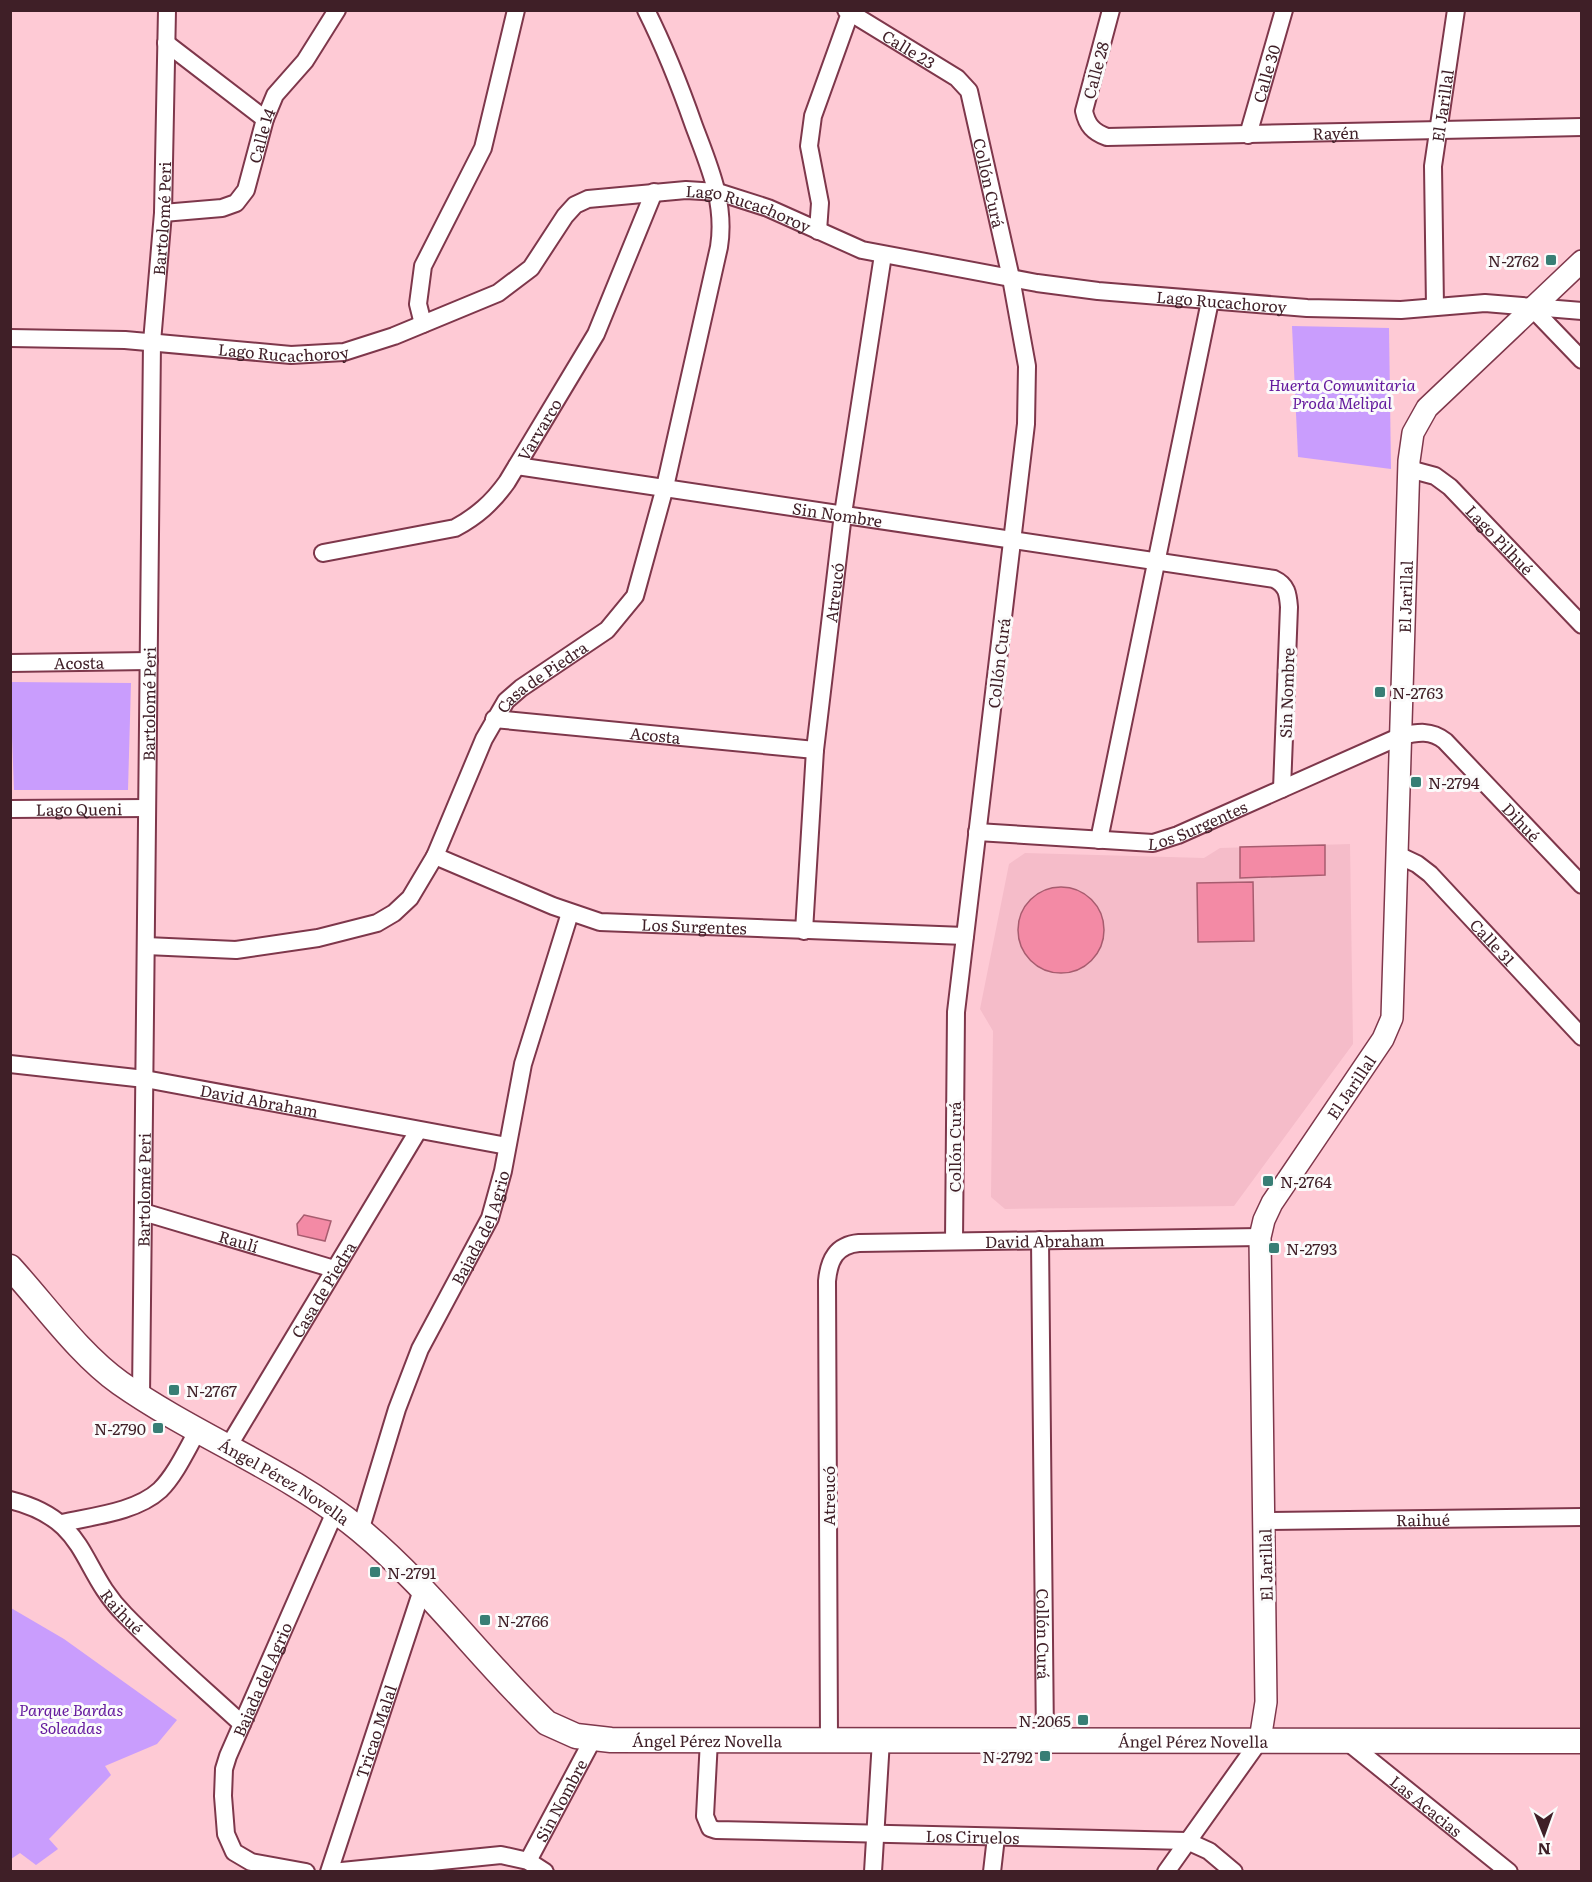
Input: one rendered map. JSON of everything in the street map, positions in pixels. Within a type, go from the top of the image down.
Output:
[{"type":"main road","name":"Ángel Pérez Novella","points":[[10,1267],[99,1365],[141,1397],[297,1486],[360,1531],[422,1590],[547,1723],[560,1731],[592,1739],[1581,1741]]},
{"type":"street","name":"Bartolomé Peri","points":[[141,1397],[152,342],[163,213],[167,10]]},
{"type":"street","name":"Calle 14","points":[[163,213],[222,208],[236,203],[246,190],[265,119],[275,95],[305,61],[337,10]]},
{"type":"street","points":[[423,324],[418,304],[423,266],[483,148],[516,10]]},
{"type":"street","name":"Casa de Piedra","points":[[146,946],[236,950],[356,930],[377,923],[394,913],[416,890],[435,856],[494,719],[506,702],[521,688],[607,630],[635,596],[665,487],[719,247],[722,220],[718,192],[668,56],[646,10]]},
{"type":"street","name":"Calle 28","points":[[1092,129],[1086,121],[1086,101],[1111,10]]},
{"type":"street","name":"Calle 30","points":[[1248,135],[1284,10]]},
{"type":"street","name":"El Jarillal","points":[[1435,307],[1432,175],[1456,10]]},
{"type":"street","points":[[818,231],[820,203],[809,146],[813,116],[848,12]]},
{"type":"street","name":"Calle 23","points":[[848,12],[957,78],[969,91]]},
{"type":"street","points":[[166,43],[265,119]]},
{"type":"street","name":"Collón Curá","points":[[954,1241],[954,1042],[1028,386],[1011,278],[969,91]]},
{"type":"street","name":"Rayén","points":[[1092,129],[1100,134],[1115,137],[1581,128]]},
{"type":"street","name":"Lago Rucachoroy","points":[[10,338],[91,338],[291,355],[318,355],[371,345],[498,293],[516,281],[531,268],[575,205],[603,195],[654,192],[718,192],[768,208],[862,250],[1011,278],[1098,291],[1342,310],[1485,303],[1581,311]]},
{"type":"street","name":"Varvarco","points":[[323,553],[455,528],[474,518],[491,504],[517,466],[596,334],[654,192]]},
{"type":"street","name":"Atreucó","points":[[804,931],[815,750],[843,514],[883,255]]},
{"type":"street","name":"El Jarillal","points":[[1166,1872],[1260,1740],[1266,1702],[1260,1237],[1263,1220],[1272,1203],[1389,1029],[1395,997],[1409,468],[1413,432],[1427,408],[1581,261]]},
{"type":"street","points":[[1099,840],[1210,301]]},
{"type":"street","points":[[1532,308],[1581,360]]},
{"type":"street","name":"Sin Nombre","points":[[517,466],[1274,579],[1283,583],[1287,591],[1289,607],[1282,789]]},
{"type":"street","name":"Lago Pilhué","points":[[1409,468],[1435,476],[1450,487],[1581,625]]},
{"type":"street","name":"Acosta","points":[[10,663],[149,661]]},
{"type":"street","name":"Acosta","points":[[494,719],[815,750]]},
{"type":"street","name":"Dihué","points":[[1401,736],[1431,733],[1445,741],[1581,885]]},
{"type":"street","name":"Los Surgentes","points":[[977,832],[1138,843],[1166,840],[1401,736]]},
{"type":"street","name":"Lago Queni","points":[[10,808],[147,808]]},
{"type":"street","name":"Calle 31","points":[[1398,855],[1418,864],[1430,874],[1581,1038]]},
{"type":"street","name":"Los Surgentes","points":[[435,856],[570,912],[620,924],[965,936]]},
{"type":"street","name":"Bajada del Agrio","points":[[360,1531],[408,1378],[420,1349],[490,1218],[523,1064],[570,912]]},
{"type":"street","name":"David Abraham","points":[[10,1064],[145,1079],[507,1146]]},
{"type":"street","name":"Casa de Piedra","points":[[228,1447],[418,1131]]},
{"type":"street","name":"Raulí","points":[[143,1212],[334,1269]]},
{"type":"street","name":"David Abraham","points":[[834,1254],[851,1244],[1260,1237]]},
{"type":"street","name":"Collón Curá","points":[[1040,1240],[1045,1740]]},
{"type":"street","name":"Atreucó","points":[[829,1740],[827,1281],[834,1254]]},
{"type":"street","points":[[62,1523],[127,1507],[151,1496],[169,1478],[198,1430]]},
{"type":"street","name":"Raihué","points":[[10,1500],[45,1512],[62,1523],[86,1555],[105,1590],[124,1615],[242,1724]]},
{"type":"street","name":"Bajada del Agrio","points":[[306,1872],[251,1862],[234,1852],[226,1834],[222,1782],[228,1756],[335,1512]]},
{"type":"street","name":"Raihué","points":[[1264,1521],[1581,1517]]},
{"type":"street","name":"Tricao Malal","points":[[331,1872],[422,1590]]},
{"type":"street","name":"Sin Nombre","points":[[528,1861],[592,1739]]},
{"type":"street","name":"Las Acacias","points":[[1344,1739],[1509,1872]]},
{"type":"street","name":"Los Ciruelos","points":[[708,1740],[705,1808],[710,1828],[724,1831],[1187,1842],[1209,1851],[1234,1872]]},
{"type":"street","points":[[873,1872],[881,1740]]},
{"type":"street","points":[[992,1872],[996,1837]]},
{"type":"street","points":[[331,1872],[501,1855],[528,1861],[545,1872]]},
{"type":"shaded area","points":[[1350,844],[1353,1044],[1234,1206],[1005,1209],[991,1197],[993,1031],[980,1009],[1009,864],[1025,853],[1204,858],[1220,848]]},
{"type":"green space","name":"Huerta Comunitaria Proda Melipal","points":[[1292,326],[1389,328],[1391,469],[1298,457]]},
{"type":"green space","points":[[10,682],[131,683],[128,790],[14,790]]},
{"type":"green space","name":"Parque Bardas Soleadas","points":[[11,1608],[64,1639],[177,1720],[157,1744],[105,1766],[111,1775],[49,1839],[58,1849],[36,1865],[20,1853],[11,1859]]},
{"type":"building","points":[[1325,845],[1325,875],[1240,878],[1240,847]]},
{"type":"building","points":[[1253,882],[1254,941],[1198,942],[1197,883]]},
{"type":"building","points":[[1061,887],[1078,890],[1092,899],[1101,913],[1104,930],[1101,947],[1092,961],[1078,970],[1061,973],[1044,970],[1030,961],[1021,947],[1018,930],[1021,913],[1030,899],[1044,890]]},
{"type":"building","points":[[304,1215],[331,1221],[325,1241],[298,1235],[297,1224]]},
{"type":"place","name":"N-2762","points":[[1551,260]]},
{"type":"place","name":"N-2763","points":[[1380,692]]},
{"type":"place","name":"N-2794","points":[[1416,782]]},
{"type":"place","name":"N-2764","points":[[1268,1181]]},
{"type":"place","name":"N-2793","points":[[1274,1248]]},
{"type":"place","name":"N-2767","points":[[174,1390]]},
{"type":"place","name":"N-2790","points":[[158,1428]]},
{"type":"place","name":"N-2791","points":[[375,1572]]},
{"type":"place","name":"N-2766","points":[[485,1620]]},
{"type":"place","name":"N-2065","points":[[1083,1720]]},
{"type":"place","name":"N-2792","points":[[1045,1756]]}]
